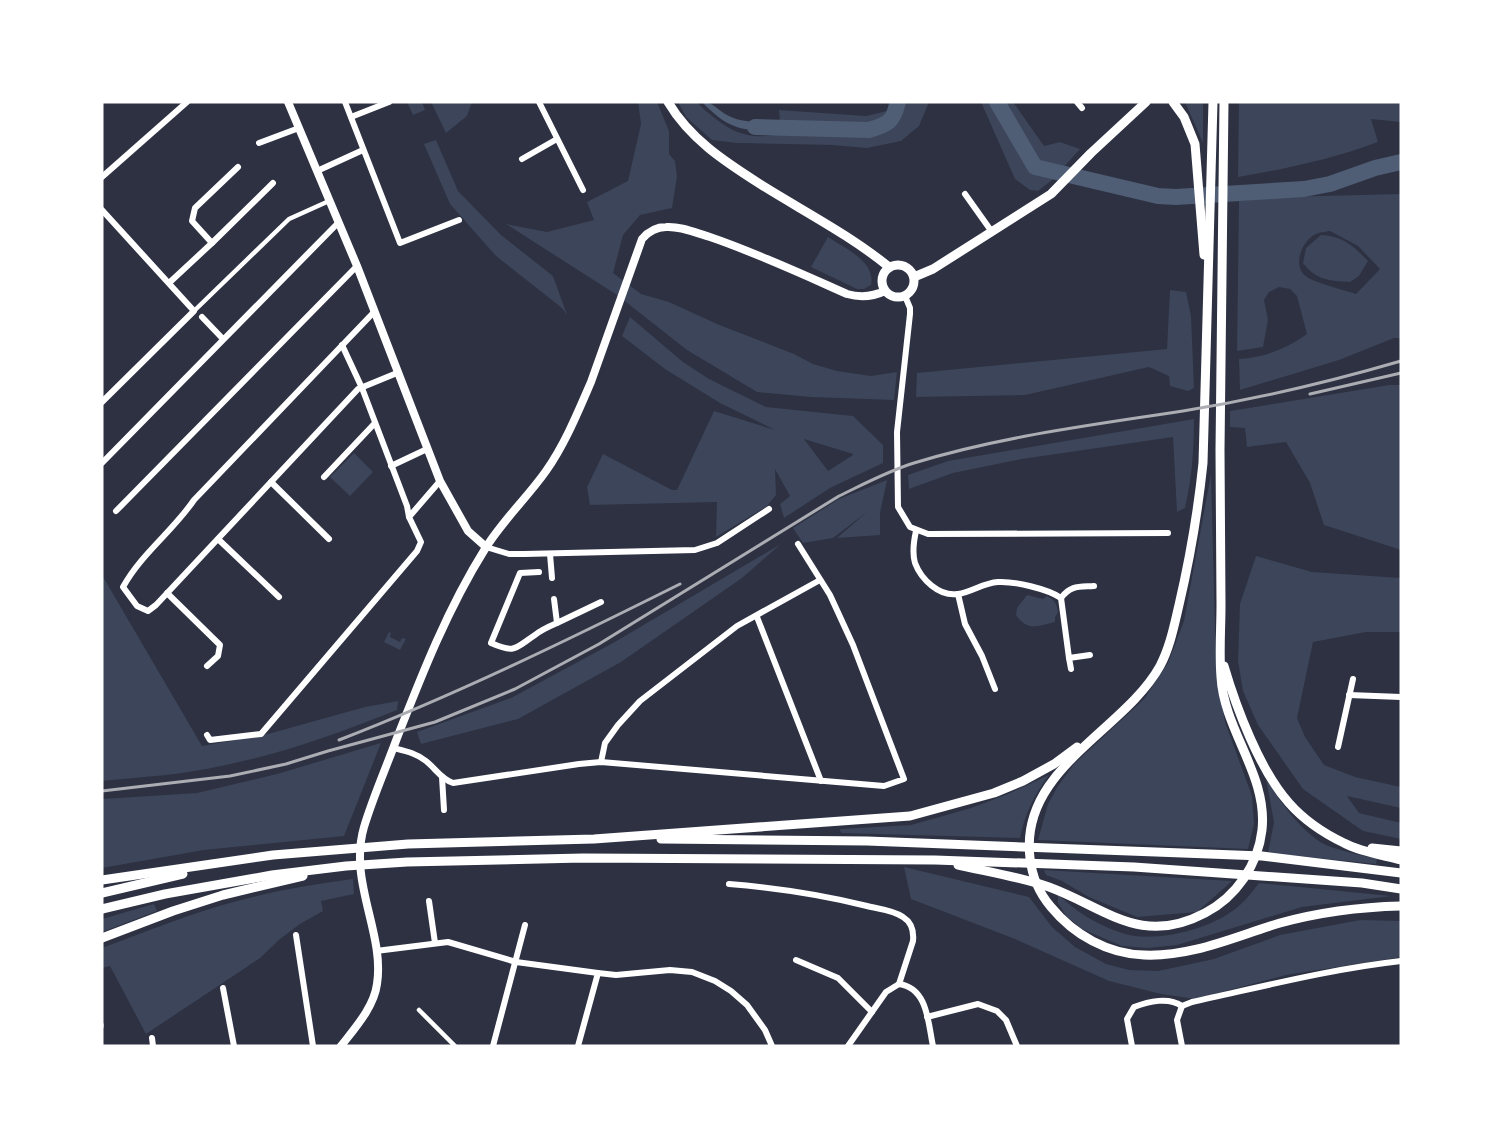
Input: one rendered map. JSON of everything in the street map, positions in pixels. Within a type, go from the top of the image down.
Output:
[{"type":"main road","points":[[668,102],[680,121],[704,146],[865,249],[889,267]]},
{"type":"main road","points":[[914,277],[933,269],[1051,194],[1146,102]]},
{"type":"main road","points":[[1173,102],[1190,129],[1195,144],[1208,288]]},
{"type":"main road","points":[[1213,102],[1205,421],[1199,503],[1185,582],[1172,636],[1160,666],[1140,693],[1056,776],[1041,800],[1032,825],[1029,852],[1034,878],[1055,913],[1080,935],[1112,950],[1143,955],[1196,950],[1313,914],[1401,906]]},
{"type":"main road","points":[[935,860],[1033,881],[1127,923],[1160,926],[1185,922],[1208,912],[1221,903],[1241,883],[1255,858],[1262,830],[1261,802],[1250,765],[1226,706],[1221,677],[1219,514],[1224,102]]},
{"type":"main road","points":[[902,264],[910,269],[914,277],[914,286],[904,296],[892,296],[885,291],[882,278],[889,267],[902,264]]},
{"type":"main road","points":[[1221,656],[1233,699],[1259,755],[1287,801],[1317,828],[1346,844],[1401,860]]},
{"type":"main road","points":[[604,839],[910,816],[994,793],[1023,781],[1054,764],[1097,733]]},
{"type":"main road","points":[[102,880],[273,855],[408,844],[604,839],[879,842],[1262,856],[1401,873]]},
{"type":"main road","points":[[1346,844],[1401,851]]},
{"type":"main road","points":[[102,893],[273,855]]},
{"type":"main road","points":[[102,909],[165,894],[272,875],[346,866],[407,862],[583,858],[935,860],[1134,867],[1401,889]]},
{"type":"main road","points":[[102,938],[223,895],[346,866]]},
{"type":"street","points":[[102,177],[187,102]]},
{"type":"street","points":[[288,102],[357,266],[440,481],[468,531],[486,547],[509,554],[703,549],[717,543],[769,509]]},
{"type":"street","points":[[345,102],[400,243],[459,220]]},
{"type":"street","points":[[351,117],[389,102]]},
{"type":"street","points":[[539,102],[583,190]]},
{"type":"street","points":[[1077,102],[1082,108]]},
{"type":"street","points":[[259,143],[299,128]]},
{"type":"street","points":[[522,159],[558,138]]},
{"type":"street","points":[[317,171],[363,150]]},
{"type":"street","points":[[212,243],[192,221],[195,208],[238,167]]},
{"type":"street","points":[[169,283],[273,183]]},
{"type":"street","points":[[965,194],[992,232]]},
{"type":"street","points":[[102,402],[289,219],[329,201]]},
{"type":"street","points":[[102,210],[194,310]]},
{"type":"street","points":[[102,463],[338,223]]},
{"type":"street","points":[[341,1046],[369,1006],[377,984],[376,951],[364,892],[359,852],[367,819],[393,748],[452,610],[486,547],[540,479],[565,439],[591,382],[642,239],[648,232],[668,226],[695,232],[753,253],[857,296],[872,296],[885,291]]},
{"type":"street","points":[[116,511],[357,266]]},
{"type":"street","points":[[904,296],[910,308],[910,315],[897,432],[897,494],[898,507],[910,527],[928,534],[1168,533]]},
{"type":"street","points":[[375,311],[195,500],[182,518],[132,571],[123,587],[137,606],[148,611],[167,593],[358,389],[398,373]]},
{"type":"street","points":[[202,317],[224,339]]},
{"type":"street","points":[[207,735],[210,740],[261,734],[417,551],[421,542],[409,517],[393,464],[342,345]]},
{"type":"street","points":[[324,477],[375,423]]},
{"type":"street","points":[[393,464],[427,449]]},
{"type":"street","points":[[409,517],[440,481]]},
{"type":"street","points":[[271,482],[329,540]]},
{"type":"street","points":[[916,531],[915,562],[929,584],[938,590],[958,594],[982,585],[1000,582],[1044,589],[1061,598]]},
{"type":"street","points":[[218,539],[279,597]]},
{"type":"street","points":[[393,748],[415,754],[442,777],[453,783],[601,762],[884,786],[904,779],[853,645],[830,595],[798,544]]},
{"type":"street","points":[[550,554],[552,578]]},
{"type":"street","points":[[539,572],[520,573],[491,643],[506,650],[516,650],[534,635],[557,622],[602,602]]},
{"type":"street","points":[[601,762],[605,743],[640,701],[737,627],[820,580]]},
{"type":"street","points":[[1071,669],[1061,598],[1067,590],[1073,587],[1094,586]]},
{"type":"street","points":[[167,593],[220,645],[218,656],[207,666]]},
{"type":"street","points":[[958,594],[965,624],[982,656],[995,689]]},
{"type":"street","points":[[554,598],[557,622]]},
{"type":"street","points":[[757,617],[821,781]]},
{"type":"street","points":[[1070,658],[1090,654]]},
{"type":"street","points":[[1338,747],[1353,679]]},
{"type":"street","points":[[1349,696],[1401,697]]},
{"type":"street","points":[[442,777],[444,810]]},
{"type":"street","points":[[729,884],[803,891],[897,914],[910,924],[914,934],[899,984]]},
{"type":"street","points":[[429,901],[435,943]]},
{"type":"street","points":[[493,1046],[525,925]]},
{"type":"street","points":[[296,935],[313,1046]]},
{"type":"street","points":[[376,951],[448,942],[516,962],[597,973],[616,975],[669,970],[692,972],[715,981],[747,1005],[765,1030],[772,1046]]},
{"type":"street","points":[[796,960],[838,978],[872,1012]]},
{"type":"street","points":[[1132,1046],[1127,1018],[1134,1008],[1165,1000],[1182,1006],[1306,977],[1401,961]]},
{"type":"street","points":[[578,1046],[597,973]]},
{"type":"street","points":[[848,1046],[890,988],[899,984],[910,987],[920,995],[933,1046]]},
{"type":"street","points":[[223,988],[234,1046]]},
{"type":"street","points":[[927,1017],[978,1004],[998,1011],[1006,1020],[1017,1046]]},
{"type":"street","points":[[1182,1006],[1177,1020],[1182,1046]]},
{"type":"street","points":[[420,1010],[455,1046]]},
{"type":"street","points":[[152,1038],[153,1046]]},
{"type":"shaded area","points":[[407,102],[422,102],[425,110],[413,115]]},
{"type":"shaded area","points":[[431,102],[472,102],[467,116],[446,133]]},
{"type":"shaded area","points":[[638,102],[657,102],[669,131],[669,154],[675,161],[677,176],[672,208],[640,215],[623,235],[613,273],[641,294],[669,302],[813,364],[837,371],[871,376],[897,372],[894,400],[811,397],[757,392],[687,350],[617,295],[506,224],[547,232],[594,220],[587,202],[628,181],[641,124]]},
{"type":"shaded area","points":[[678,102],[697,102],[719,122],[743,134],[771,136],[781,134],[779,110],[866,116],[887,111],[889,102],[929,102],[919,126],[901,141],[867,148],[712,140],[686,117]]},
{"type":"shaded area","points":[[702,102],[710,103],[738,120],[776,124],[776,132],[744,129],[727,123]]},
{"type":"shaded area","points":[[981,102],[1013,102],[1044,146],[1060,142],[1080,149],[1052,180],[1038,191],[1030,190],[1015,179]]},
{"type":"shaded area","points":[[1185,102],[1203,102],[1203,143]]},
{"type":"shaded area","points":[[1239,102],[1401,102],[1401,122],[1371,119],[1378,142],[1309,163],[1238,177]]},
{"type":"shaded area","points":[[436,140],[458,191],[501,235],[553,276],[567,315],[562,308],[496,256],[450,204],[424,144]]},
{"type":"shaded area","points":[[1401,194],[1401,338],[1394,338],[1339,360],[1240,390],[1239,359],[1275,351],[1307,334],[1297,296],[1290,289],[1279,287],[1269,292],[1264,300],[1268,320],[1263,347],[1237,351],[1239,201],[1278,197]],"holes":[[[1330,231],[1358,246],[1380,269],[1356,294],[1323,284],[1302,273],[1300,254],[1306,242],[1318,233]]]},
{"type":"shaded area","points":[[1321,235],[1335,237],[1347,243],[1368,261],[1359,276],[1350,282],[1336,281],[1318,276],[1308,269],[1303,263],[1306,248]]},
{"type":"shaded area","points":[[828,237],[864,262],[869,269],[871,285],[864,289],[857,289],[811,267]]},
{"type":"shaded area","points":[[1170,290],[1186,292],[1191,316],[1194,388],[1188,391],[1170,386],[1169,376],[1149,367],[1025,395],[916,397],[917,373],[1167,349]]},
{"type":"shaded area","points":[[630,317],[683,362],[709,379],[766,407],[853,416],[883,445],[883,463],[830,488],[784,518],[780,504],[790,496],[775,469],[776,495],[767,506],[716,537],[717,502],[590,505],[587,487],[603,454],[672,490],[677,490],[714,411],[775,430],[720,403],[665,369],[622,336]],"holes":[[[804,439],[853,454],[828,471]]]},
{"type":"shaded area","points":[[1389,385],[1401,385],[1401,550],[1324,525],[1310,483],[1286,442],[1247,447],[1245,428],[1230,427],[1230,411]]},
{"type":"shaded area","points":[[1194,419],[1192,464],[1185,508],[1177,512],[1173,437],[1022,459],[953,473],[909,489],[908,475],[948,461]]},
{"type":"shaded area","points":[[354,453],[373,472],[350,496],[330,477]]},
{"type":"shaded area","points":[[1211,474],[1216,668],[1225,722],[1252,796],[1254,824],[1248,849],[1038,840],[1048,804],[1074,764],[1144,699],[1168,663],[1184,621]]},
{"type":"shaded area","points":[[887,480],[880,513],[880,535],[837,538],[867,512],[833,538],[803,543],[793,528],[839,499]]},
{"type":"shaded area","points":[[781,544],[742,578],[621,662],[518,719],[421,744],[417,732],[511,698],[613,643]]},
{"type":"shaded area","points":[[1256,556],[1312,572],[1401,578],[1401,632],[1366,632],[1313,642],[1297,718],[1305,737],[1324,765],[1355,777],[1401,787],[1401,808],[1347,796],[1359,813],[1401,823],[1401,839],[1363,831],[1303,789],[1258,725],[1243,691],[1238,661],[1240,604]]},
{"type":"shaded area","points":[[102,575],[202,746],[268,734],[365,707],[398,701],[397,710],[310,742],[244,761],[192,772],[102,781]]},
{"type":"shaded area","points":[[1027,595],[1043,599],[1047,596],[1054,601],[1058,613],[1055,622],[1029,626],[1020,620],[1016,615],[1017,608]]},
{"type":"shaded area","points":[[389,632],[390,637],[400,642],[402,638],[406,639],[400,650],[384,642]]},
{"type":"shaded area","points":[[381,743],[344,836],[204,850],[102,868],[102,799],[197,793],[277,774]]},
{"type":"shaded area","points":[[1049,775],[1031,805],[1020,838],[841,833],[840,829],[911,825],[971,808]]},
{"type":"shaded area","points":[[1266,779],[1294,818],[1312,836],[1331,847],[1377,859],[1376,864],[1268,853],[1274,822]]},
{"type":"shaded area","points":[[904,867],[1029,897],[1052,927],[1075,947],[1106,964],[1129,970],[1158,971],[1214,959],[1280,935],[1360,920],[1401,921],[1401,957],[1286,975],[1195,999],[1161,994],[1109,981],[1015,939],[911,899]]},
{"type":"shaded area","points":[[1044,870],[1232,881],[1197,912],[1137,917],[1089,897],[1062,881],[1046,875]]},
{"type":"shaded area","points":[[353,879],[354,894],[321,901],[323,911],[300,924],[260,958],[146,1034],[110,966],[102,968],[102,948],[188,916],[269,893]]},
{"type":"shaded area","points":[[1259,883],[1391,896],[1302,907],[1177,945],[1148,948],[1122,946],[1082,929],[1066,916],[1058,903],[1058,895],[1087,917],[1122,933],[1147,937],[1161,936],[1191,930],[1219,919],[1241,904]]},
{"type":"shaded area","points":[[154,904],[157,911],[102,932],[102,919]]},
{"type":"waterway","points":[[755,127],[869,130],[889,121],[898,102]]},
{"type":"waterway","points":[[997,102],[1035,167],[1158,196],[1176,197],[1304,189],[1330,184],[1375,168],[1401,162]]},
{"type":"railway","points":[[102,791],[230,776],[286,764],[435,722],[515,689],[599,644],[839,496],[914,463],[1014,438],[1183,411],[1266,395],[1401,361]]},
{"type":"railway","points":[[1310,394],[1401,373]]},
{"type":"railway","points":[[339,740],[425,705],[511,666],[680,584]]}]
